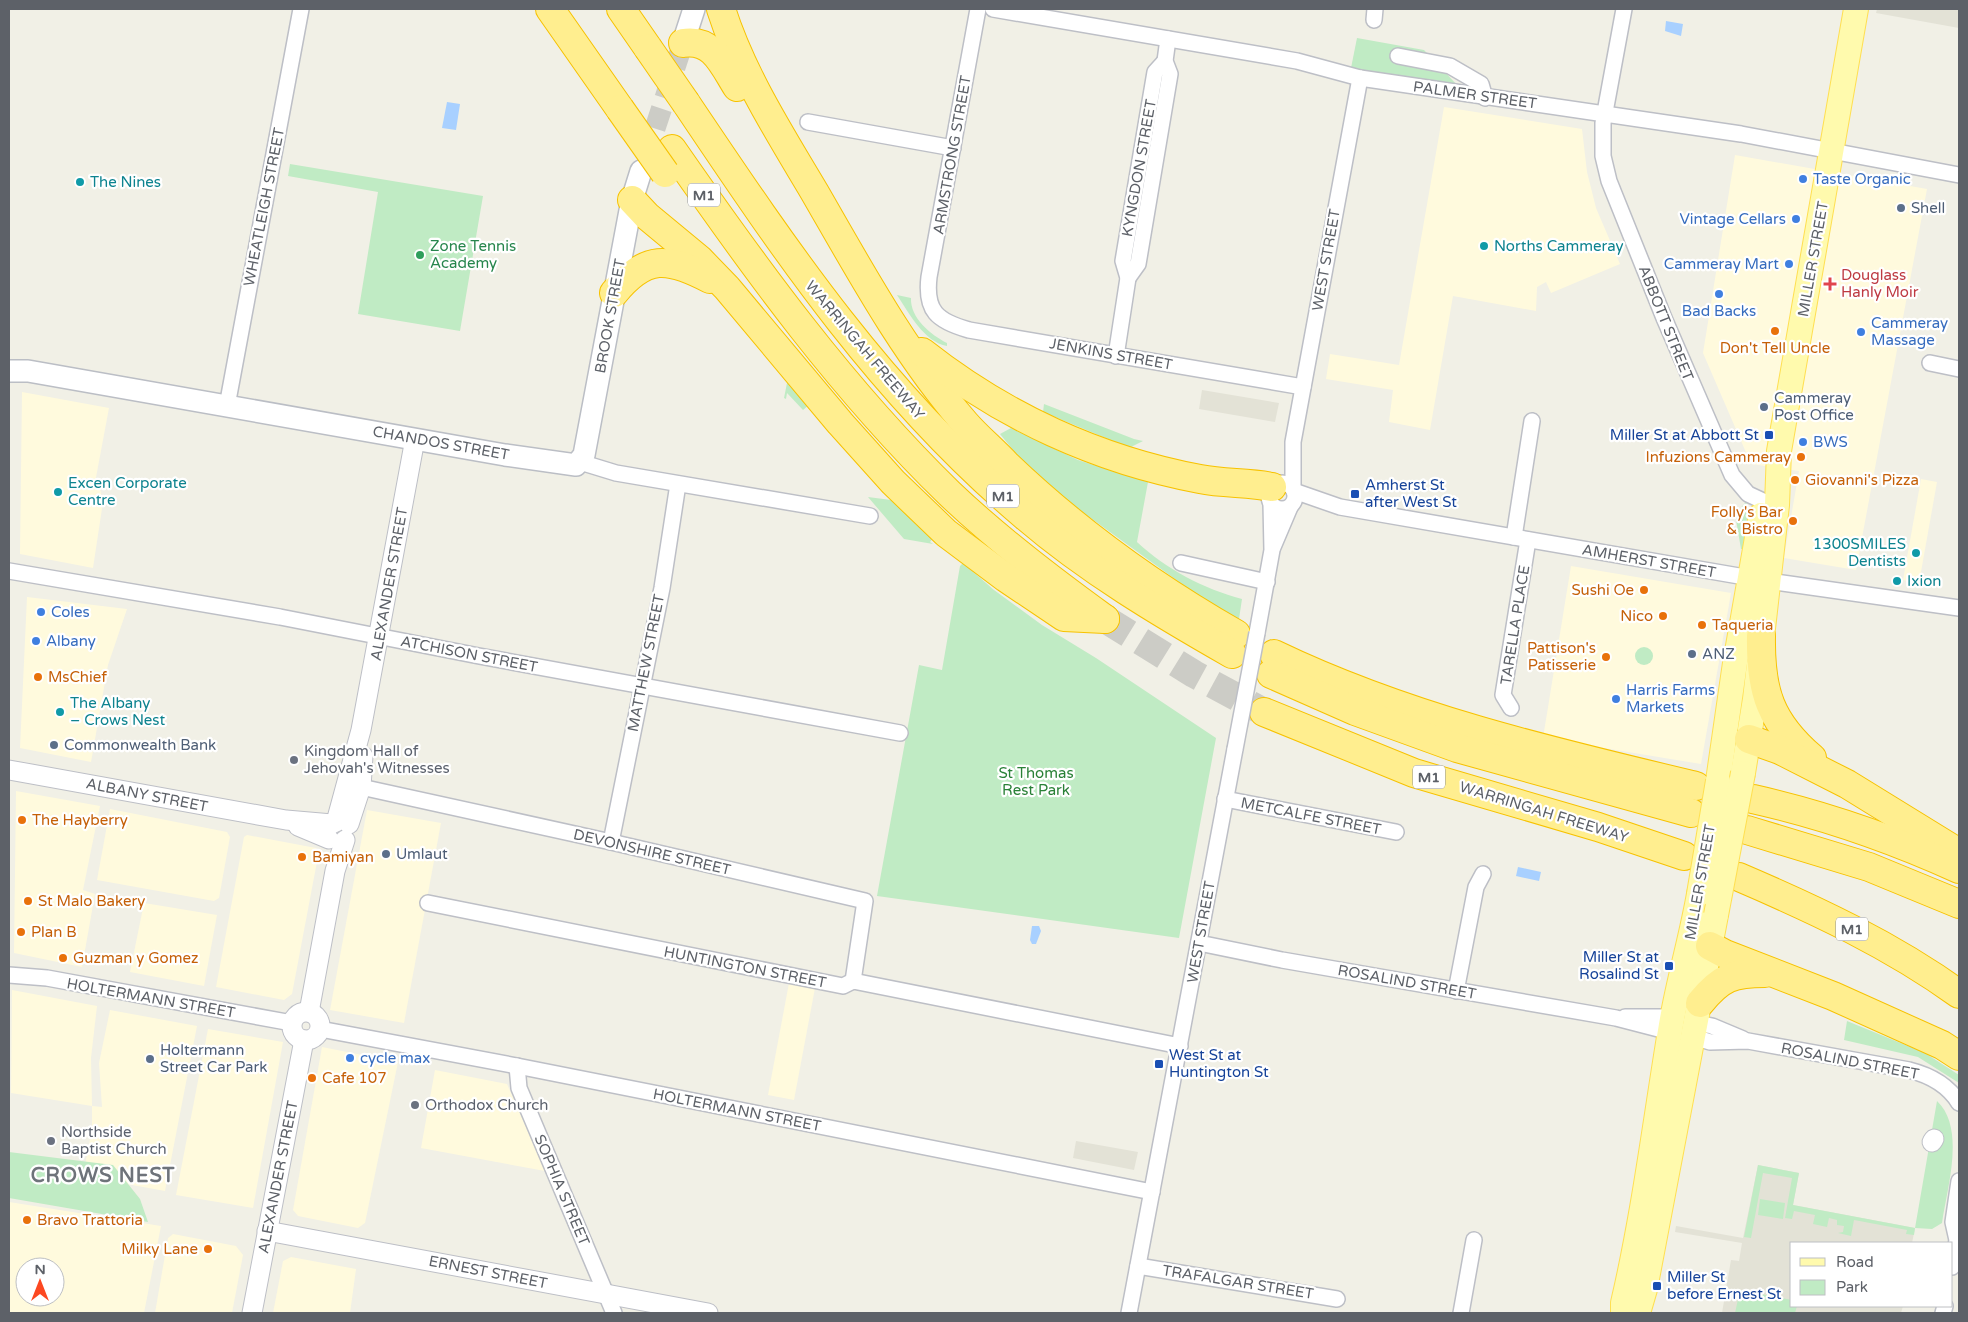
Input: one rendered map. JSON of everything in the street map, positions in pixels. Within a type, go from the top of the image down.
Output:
[{"type":"highway","points":[[550,9],[624,100]]},
{"type":"highway","name":"M1","points":[[572,9],[659,164],[736,241],[807,333],[873,413],[950,494],[995,534],[1061,588],[1105,619],[1064,617],[1006,578],[946,533],[894,482],[840,423],[727,288]]},
{"type":"highway","name":"WARRINGAH FREEWAY","points":[[621,9],[756,208],[831,312],[925,423],[1026,517],[1074,554],[1140,599],[1241,640]]},
{"type":"highway","points":[[721,9],[739,59],[796,162],[887,314],[921,366],[965,423],[1038,495],[1128,567],[1241,640]]},
{"type":"highway","points":[[683,43],[702,43],[711,49],[781,154],[796,162]]},
{"type":"highway","points":[[632,200],[647,216],[699,259],[727,288]]},
{"type":"highway","points":[[614,293],[638,269],[659,262],[687,268],[727,288]]},
{"type":"highway","points":[[887,314],[919,350],[937,364],[989,400],[1035,425],[1093,449],[1147,466],[1208,481],[1284,495]]},
{"type":"highway","points":[[1761,636],[1762,669],[1767,696],[1775,717],[1801,749],[1847,784]]},
{"type":"highway","name":"M1","points":[[1691,813],[1457,748],[1355,712],[1272,664],[1344,684],[1513,741],[1722,776]]},
{"type":"highway","name":"WARRINGAH FREEWAY","points":[[1264,712],[1414,773],[1598,827],[1684,856]]},
{"type":"highway","points":[[1749,739],[1787,753],[1847,784],[1959,852]]},
{"type":"highway","points":[[1753,799],[1793,808],[1871,832],[1959,869]]},
{"type":"highway","points":[[1747,830],[1869,867],[1959,904]]},
{"type":"highway","name":"M1","points":[[1739,877],[1863,934],[1904,957],[1959,994]]},
{"type":"highway","points":[[1710,946],[1842,1000],[1942,1045],[1959,1056]]},
{"type":"highway","points":[[1687,1023],[1717,985],[1732,976],[1774,973]]},
{"type":"main road","points":[[683,43],[694,9]]},
{"type":"main road","name":"MILLER STREET","points":[[1722,776],[1749,739],[1761,636],[1759,579],[1763,501],[1779,451],[1856,9]]},
{"type":"main road","name":"BROOK STREET","points":[[580,462],[584,455],[632,200],[659,164]]},
{"type":"main road","name":"CHANDOS STREET","points":[[9,371],[28,372],[563,464],[576,465],[580,462]]},
{"type":"main road","name":"MILLER STREET","points":[[1687,1023],[1684,1007],[1683,974],[1703,912],[1722,776],[1735,663],[1759,579],[1777,505],[1779,451]]},
{"type":"main road","name":"MILLER STREET","points":[[1638,1313],[1645,1288],[1687,1023],[1710,946],[1703,912]]},
{"type":"main road","points":[[1623,1313],[1623,1303],[1649,1173],[1663,1078],[1687,1023]]},
{"type":"street","name":"WHEATLEIGH STREET","points":[[227,406],[301,9]]},
{"type":"street","name":"ARMSTRONG STREET","points":[[929,302],[929,277],[978,9]]},
{"type":"street","name":"PALMER STREET","points":[[993,9],[1297,61],[1360,78],[1832,150],[1959,174]]},
{"type":"street","name":"ABBOTT STREET","points":[[1624,9],[1602,140],[1609,181],[1664,318],[1732,475],[1748,494],[1763,501]]},
{"type":"street","name":"KYNGDON STREET","points":[[1116,356],[1128,278],[1138,264],[1170,74],[1165,61],[1168,39]]},
{"type":"street","points":[[1398,56],[1450,66],[1481,84],[1485,98]]},
{"type":"street","name":"WEST STREET","points":[[1129,1313],[1235,749],[1241,640],[1266,582],[1284,495],[1360,78]]},
{"type":"street","points":[[808,122],[953,148]]},
{"type":"street","name":"JENKINS STREET","points":[[929,302],[934,313],[943,321],[955,326],[1116,356],[1303,387]]},
{"type":"street","points":[[1930,363],[1959,369]]},
{"type":"street","name":"TARELLA PLACE","points":[[1511,708],[1503,695],[1532,421]]},
{"type":"street","name":"ALEXANDER STREET","points":[[309,1012],[335,872],[337,832],[361,730],[415,439]]},
{"type":"street","name":"CHANDOS STREET","points":[[580,462],[616,473],[870,516]]},
{"type":"street","name":"MATTHEW STREET","points":[[611,842],[662,588],[678,484]]},
{"type":"street","name":"AMHERST STREET","points":[[1284,495],[1340,507],[1759,579],[1792,582],[1959,608]]},
{"type":"street","points":[[1181,562],[1266,582]]},
{"type":"street","name":"ATCHISON STREET","points":[[9,571],[280,617],[900,733]]},
{"type":"street","name":"ALEXANDER STREET","points":[[337,832],[360,787],[361,730]]},
{"type":"street","name":"ALBANY STREET","points":[[9,770],[286,820],[337,832]]},
{"type":"street","name":"DEVONSHIRE STREET","points":[[360,787],[611,842],[864,901],[853,980]]},
{"type":"street","name":"METCALFE STREET","points":[[1226,799],[1396,832]]},
{"type":"street","points":[[1456,991],[1476,887],[1483,874]]},
{"type":"street","name":"HUNTINGTON STREET","points":[[428,903],[843,986],[853,980],[1180,1046]]},
{"type":"street","name":"ROSALIND STREET","points":[[1199,943],[1456,991],[1616,1018],[1712,1026],[1748,1041],[1921,1073],[1948,1089],[1959,1103]]},
{"type":"street","name":"HOLTERMANN STREET","points":[[9,975],[46,978],[292,1023]]},
{"type":"street","points":[[309,1012],[318,1018],[320,1029],[315,1038],[304,1040],[294,1034],[292,1023],[298,1014],[309,1012]]},
{"type":"street","name":"HOLTERMANN STREET","points":[[320,1029],[517,1066],[1152,1192]]},
{"type":"street","name":"ALEXANDER STREET","points":[[252,1313],[304,1040]]},
{"type":"street","name":"SOPHIA STREET","points":[[517,1066],[519,1088],[614,1313]]},
{"type":"street","points":[[1953,1262],[1958,1239],[1953,1222],[1959,1181]]},
{"type":"street","name":"ERNEST STREET","points":[[267,1231],[708,1313]]},
{"type":"street","points":[[1461,1313],[1474,1240]]},
{"type":"street","name":"TRAFALGAR STREET","points":[[1138,1266],[1338,1298]]},
{"type":"shaded area","points":[[1877,9],[1959,9],[1959,28],[1876,13]]},
{"type":"shaded area","points":[[1444,107],[1582,129],[1587,172],[1596,208],[1620,264],[1551,293],[1546,282],[1537,287],[1536,311],[1453,296],[1430,430],[1389,422],[1393,390],[1326,379],[1330,354],[1399,365]]},
{"type":"shaded area","points":[[1735,155],[1927,189],[1856,570],[1784,558],[1799,471],[1751,464],[1703,353]]},
{"type":"shaded area","points":[[1202,390],[1279,403],[1275,422],[1199,409]]},
{"type":"shaded area","points":[[22,392],[109,408],[94,488],[100,489],[103,502],[93,568],[20,554]]},
{"type":"shaded area","points":[[1921,479],[1937,482],[1919,583],[1903,580]]},
{"type":"shaded area","points":[[1571,566],[1731,593],[1701,764],[1543,738]]},
{"type":"shaded area","name":"The Albany – Crows Nest","points":[[27,597],[127,609],[108,665],[91,762],[20,748]]},
{"type":"shaded area","points":[[16,791],[100,806],[83,890],[95,894],[82,967],[14,953]]},
{"type":"shaded area","points":[[110,809],[227,832],[230,837],[219,898],[214,901],[97,880]]},
{"type":"shaded area","points":[[367,810],[441,823],[404,1023],[330,1010]]},
{"type":"shaded area","points":[[247,835],[316,848],[319,851],[292,994],[284,1000],[216,987],[244,837]]},
{"type":"shaded area","points":[[144,903],[217,915],[204,986],[130,972]]},
{"type":"shaded area","points":[[789,983],[815,988],[794,1100],[768,1095]]},
{"type":"shaded area","points":[[12,990],[97,1006],[91,1058],[92,1106],[11,1093]]},
{"type":"shaded area","points":[[110,1010],[197,1026],[165,1191],[83,1176],[92,1129],[92,1106],[102,1107],[99,1063]]},
{"type":"shaded area","points":[[208,1029],[283,1042],[253,1208],[176,1195]]},
{"type":"shaded area","points":[[322,1047],[398,1062],[365,1223],[358,1228],[298,1216],[293,1210]]},
{"type":"shaded area","points":[[435,1070],[507,1084],[545,1171],[421,1148]]},
{"type":"shaded area","points":[[1076,1141],[1138,1152],[1134,1170],[1073,1158]]},
{"type":"shaded area","points":[[1758,1165],[1799,1173],[1793,1205],[1915,1228],[1912,1242],[1790,1242],[1790,1307],[1903,1307],[1901,1313],[1722,1313],[1731,1260],[1739,1261],[1742,1243],[1675,1232],[1676,1226],[1743,1238]]},
{"type":"shaded area","points":[[9,1202],[161,1226],[144,1313],[9,1313]]},
{"type":"shaded area","points":[[173,1234],[236,1246],[243,1255],[232,1313],[155,1313],[168,1238]]},
{"type":"shaded area","points":[[291,1257],[356,1269],[350,1313],[273,1313],[283,1261]]},
{"type":"green space","points":[[1357,38],[1424,50],[1458,86],[1351,68]]},
{"type":"green space","name":"Zone Tennis Academy","points":[[290,164],[483,196],[460,331],[358,314],[378,192],[288,176]]},
{"type":"green space","points":[[897,295],[911,298],[914,312],[918,319],[928,331],[947,343],[947,346],[931,339],[924,333]]},
{"type":"green space","points":[[788,378],[810,404],[803,410],[787,393],[786,399],[784,398]]},
{"type":"green space","points":[[1044,404],[1143,441],[1131,447],[1120,444],[1043,412]]},
{"type":"green space","points":[[1011,428],[1078,460],[1148,482],[1137,542],[1160,561],[1186,577],[1214,590],[1242,599],[1239,619],[1197,595],[1063,498],[1025,465],[1000,434]]},
{"type":"green space","points":[[877,476],[934,537],[930,542],[933,544],[904,539],[868,497],[891,500],[873,480]]},
{"type":"green space","points":[[1746,502],[1749,509],[1744,549],[1741,549],[1735,514]]},
{"type":"green space","name":"St Thomas Rest Park","points":[[963,563],[994,590],[1042,625],[1096,658],[1216,738],[1179,938],[877,896],[919,665],[942,670],[960,566]]},
{"type":"green space","points":[[1644,647],[1650,650],[1653,656],[1650,662],[1644,665],[1638,662],[1635,656],[1638,650]]},
{"type":"green space","points":[[1847,1021],[1925,1053],[1959,1075],[1959,1083],[1918,1057],[1844,1040]]},
{"type":"green space","points":[[1937,1101],[1946,1113],[1951,1127],[1953,1142],[1950,1176],[1942,1223],[1932,1229],[1915,1228]]},
{"type":"green space","points":[[9,1152],[113,1165],[140,1199],[148,1222],[9,1198]]},
{"type":"green space","points":[[1758,1165],[1799,1173],[1793,1205],[1915,1228],[1914,1235],[1906,1234],[1907,1230],[1854,1220],[1851,1236],[1838,1233],[1843,1232],[1844,1226],[1837,1225],[1837,1220],[1829,1218],[1827,1227],[1813,1224],[1815,1215],[1794,1211],[1792,1219],[1785,1218],[1792,1178],[1763,1173],[1751,1238],[1744,1237]]},
{"type":"green space","points":[[1760,1199],[1785,1203],[1783,1219],[1758,1215]]},
{"type":"green space","points":[[1740,1290],[1790,1300],[1790,1307],[1797,1307],[1795,1313],[1735,1313]]},
{"type":"water","points":[[1666,21],[1683,24],[1681,36],[1665,31]]},
{"type":"water","points":[[447,102],[460,104],[456,130],[442,128]]},
{"type":"water","points":[[1518,867],[1541,872],[1539,881],[1516,876]]},
{"type":"water","points":[[1032,926],[1039,926],[1041,931],[1036,944],[1032,944],[1030,940]]},
{"type":"tunnel","points":[[645,159],[683,43]]},
{"type":"tunnel","points":[[1105,619],[1194,674],[1264,712]]},
{"type":"place","name":"Taste Organic","points":[[1803,179]]},
{"type":"place","name":"The Nines","points":[[80,182]]},
{"type":"place","name":"Shell","points":[[1901,208]]},
{"type":"place","name":"Vintage Cellars","points":[[1796,219]]},
{"type":"place","name":"Norths Cammeray","points":[[1484,246]]},
{"type":"place","name":"Zone Tennis Academy","points":[[420,255]]},
{"type":"place","name":"Cammeray Mart","points":[[1789,264]]},
{"type":"place","name":"Douglass Hanly Moir","points":[[1830,284]]},
{"type":"place","name":"Bad Backs","points":[[1719,294]]},
{"type":"place","name":"Don't Tell Uncle","points":[[1775,331]]},
{"type":"place","name":"Cammeray Massage","points":[[1861,332]]},
{"type":"place","name":"Cammeray Post Office","points":[[1764,407]]},
{"type":"place","name":"Miller St at Abbott St","points":[[1769,435]]},
{"type":"place","name":"BWS","points":[[1803,442]]},
{"type":"place","name":"Infuzions Cammeray","points":[[1801,457]]},
{"type":"place","name":"Giovanni's Pizza","points":[[1795,480]]},
{"type":"place","name":"Excen Corporate Centre","points":[[58,492]]},
{"type":"place","name":"Amherst St after West St","points":[[1355,494]]},
{"type":"place","name":"Folly's Bar & Bistro","points":[[1793,521]]},
{"type":"place","name":"1300SMILES Dentists","points":[[1916,553]]},
{"type":"place","name":"Ixion","points":[[1897,581]]},
{"type":"place","name":"Sushi Oe","points":[[1644,590]]},
{"type":"place","name":"Coles","points":[[41,612]]},
{"type":"place","name":"Nico","points":[[1663,616]]},
{"type":"place","name":"Taqueria","points":[[1702,625]]},
{"type":"place","name":"Albany","points":[[36,641]]},
{"type":"place","name":"ANZ","points":[[1692,654]]},
{"type":"place","name":"Pattison's Patisserie","points":[[1606,657]]},
{"type":"place","name":"MsChief","points":[[38,677]]},
{"type":"place","name":"Harris Farms Markets","points":[[1616,699]]},
{"type":"place","name":"The Albany – Crows Nest","points":[[60,712]]},
{"type":"place","name":"Commonwealth Bank","points":[[54,745]]},
{"type":"place","name":"Kingdom Hall of Jehovah's Witnesses","points":[[294,760]]},
{"type":"place","name":"The Hayberry","points":[[22,820]]},
{"type":"place","name":"Umlaut","points":[[386,854]]},
{"type":"place","name":"Bamiyan","points":[[302,857]]},
{"type":"place","name":"St Malo Bakery","points":[[28,901]]},
{"type":"place","name":"Plan B","points":[[21,932]]},
{"type":"place","name":"Guzman y Gomez","points":[[63,958]]},
{"type":"place","name":"Miller St at Rosalind St","points":[[1669,966]]},
{"type":"place","name":"cycle max","points":[[350,1058]]},
{"type":"place","name":"Holtermann Street Car Park","points":[[150,1059]]},
{"type":"place","name":"West St at Huntington St","points":[[1159,1064]]},
{"type":"place","name":"Cafe 107","points":[[312,1078]]},
{"type":"place","name":"Orthodox Church","points":[[415,1105]]},
{"type":"place","name":"Northside Baptist Church","points":[[51,1141]]},
{"type":"place","name":"Bravo Trattoria","points":[[27,1220]]},
{"type":"place","name":"Milky Lane","points":[[208,1249]]},
{"type":"place","name":"Miller St before Ernest St","points":[[1657,1286]]},
{"type":"district","name":"CROWS NEST","points":[[103,1175]]}]
